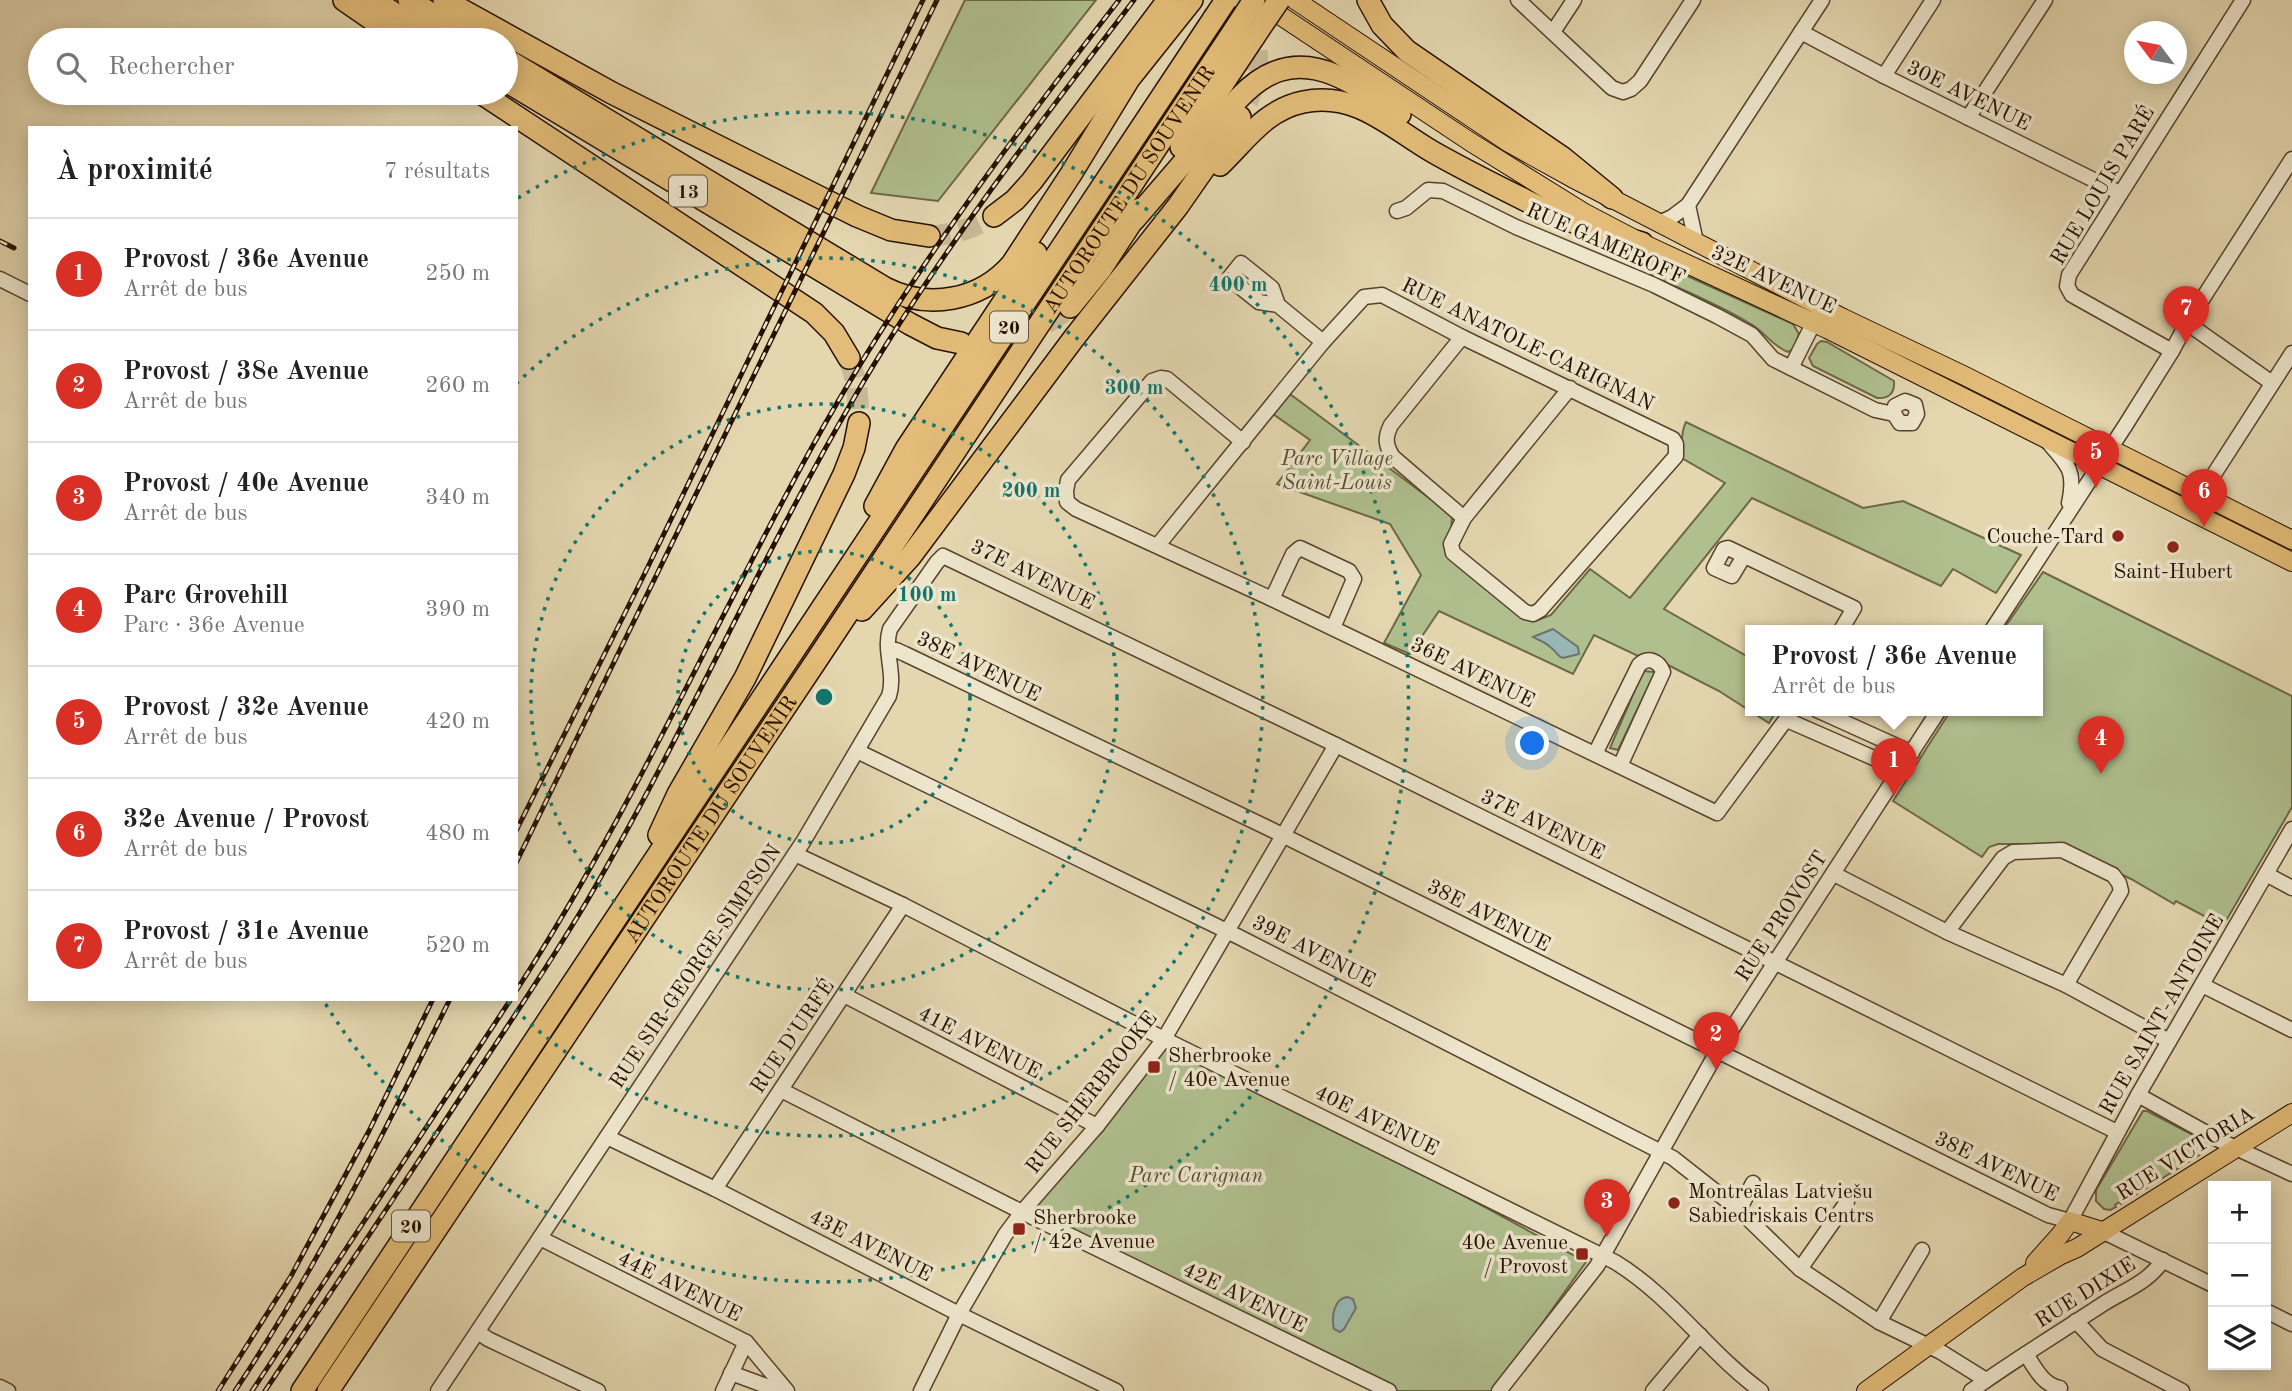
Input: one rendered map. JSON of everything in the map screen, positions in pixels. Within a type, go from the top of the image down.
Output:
[{"type":"highway","points":[[344,0],[385,28]]},
{"type":"highway","points":[[373,0],[418,28]]},
{"type":"highway","points":[[410,0],[455,28]]},
{"type":"highway","points":[[444,0],[494,28]]},
{"type":"highway","name":"AUTOROUTE DU SOUVENIR","points":[[302,1391],[1226,0]]},
{"type":"highway","name":"AUTOROUTE DU SOUVENIR","points":[[328,1391],[818,658],[1244,33],[1256,0]]},
{"type":"highway","points":[[1070,307],[1101,269],[1134,220],[1244,33],[1279,0]]},
{"type":"highway","points":[[1368,0],[1382,24],[1407,51],[1563,158],[1612,198]]},
{"type":"highway","points":[[994,216],[1015,200],[1032,181],[1179,6]]},
{"type":"highway","points":[[803,637],[906,449],[1075,193],[1141,86],[1179,6]]},
{"type":"highway","name":"13","points":[[518,66],[866,276],[906,296],[935,300],[970,294],[1001,276],[1012,264],[1129,79],[1179,6]]},
{"type":"highway","points":[[518,41],[624,100],[863,219],[900,233],[929,236]]},
{"type":"highway","points":[[1134,220],[1245,91],[1269,75],[1299,68],[1328,71],[1355,83],[1540,207]]},
{"type":"highway","name":"13","points":[[518,88],[928,334],[961,343]]},
{"type":"highway","points":[[1178,206],[1265,119],[1289,106],[1321,100],[1346,103],[1370,111],[1431,151],[1540,207],[1576,224],[1642,243]]},
{"type":"highway","points":[[499,105],[814,313],[834,333],[849,358]]},
{"type":"highway","points":[[818,658],[910,557],[1067,347],[1178,206],[1240,117]]},
{"type":"highway","points":[[626,902],[678,794],[745,678],[844,474],[855,448],[859,423]]},
{"type":"main road","name":"32E AVENUE","points":[[1256,0],[1529,180],[1583,212],[1642,243],[1814,323],[2292,562]]},
{"type":"main road","name":"32E AVENUE","points":[[1294,0],[1502,138],[1612,198],[1822,306],[2292,540]]},
{"type":"main road","name":"RUE VICTORIA","points":[[1866,1391],[2023,1277],[2077,1248],[2292,1113]]},
{"type":"main road","points":[[2061,1255],[2071,1243],[2075,1222],[2102,1231]]},
{"type":"main road","name":"RUE VICTORIA","points":[[2023,1277],[2075,1222]]},
{"type":"street","points":[[1553,32],[1574,0]]},
{"type":"street","points":[[1527,3],[1553,32],[1612,88],[1627,91],[1640,81],[1693,0]]},
{"type":"street","points":[[1659,223],[1672,218],[1688,205],[1822,0]]},
{"type":"street","points":[[1884,76],[1933,0]]},
{"type":"street","points":[[1968,118],[2045,0]]},
{"type":"street","name":"RUE LOUIS PARÉ","points":[[2172,351],[2072,295],[2067,286],[2068,275],[2243,0]]},
{"type":"street","name":"30E AVENUE","points":[[1801,32],[2120,194]]},
{"type":"street","points":[[1995,625],[2292,159]]},
{"type":"street","name":"RUE GAMEROFF","points":[[1397,211],[1406,208],[1429,190],[1443,191],[1516,227],[1654,285],[1731,323],[1752,335],[1773,359],[1875,410],[1894,414]]},
{"type":"street","points":[[1688,205],[1696,242]]},
{"type":"street","points":[[0,279],[28,293]]},
{"type":"street","name":"RUE ANATOLE-CARIGNAN","points":[[1158,545],[1323,342],[1364,297],[1371,294],[1382,295],[1462,337],[1673,439],[1676,444],[1676,456],[1540,611],[1534,614],[1525,612],[1453,553],[1451,544],[1464,518]]},
{"type":"street","points":[[1278,305],[1323,342]]},
{"type":"street","points":[[1791,368],[1822,306]]},
{"type":"street","points":[[2187,323],[2272,383]]},
{"type":"street","points":[[1462,337],[1391,425],[1386,436],[1387,448],[1393,457],[1464,518],[1570,388]]},
{"type":"street","points":[[2202,495],[2292,353]]},
{"type":"street","name":"36E AVENUE","points":[[1243,442],[1167,379],[1152,381],[1068,480],[1067,502],[1076,509],[1272,599],[1717,813],[1789,716]]},
{"type":"street","points":[[2044,438],[2068,466],[2072,476],[2073,485],[2066,514]]},
{"type":"street","points":[[1272,599],[1293,554],[1300,548],[1349,571],[1354,579],[1333,628]]},
{"type":"street","points":[[1744,555],[1854,608],[1844,625]]},
{"type":"street","name":"RUE SIR-GEORGE-SIMPSON","points":[[438,1391],[795,854],[889,696],[892,680],[888,639],[892,626],[939,559],[948,556]]},
{"type":"street","name":"37E AVENUE","points":[[948,556],[2117,1132]]},
{"type":"street","name":"38E AVENUE","points":[[889,651],[905,653],[1282,835],[2048,1215],[2075,1222]]},
{"type":"street","points":[[1595,754],[1639,665],[1644,660],[1651,660],[1661,665],[1663,672],[1620,766]]},
{"type":"street","name":"36E AVENUE","points":[[1792,716],[1900,769]]},
{"type":"street","points":[[1831,716],[1912,752]]},
{"type":"street","name":"RUE PROVOST","points":[[1499,1391],[1604,1255],[1717,1052],[1935,716]]},
{"type":"street","name":"RUE SHERBROOKE","points":[[921,1391],[988,1261],[1023,1212],[1097,1126],[1164,1039],[1336,745]]},
{"type":"street","name":"39E AVENUE","points":[[857,751],[1227,931],[1673,1158],[1739,1210],[1800,1269],[1879,1322],[1941,1352],[1986,1381]]},
{"type":"street","name":"RUE SAINT-ANTOINE","points":[[2075,1222],[2083,1193],[2292,830]]},
{"type":"street","points":[[1947,932],[2003,858],[2013,852],[2062,850],[2113,875],[2119,883],[2120,891],[2066,985]]},
{"type":"street","name":"40E AVENUE","points":[[795,854],[903,905],[1164,1039],[1604,1255],[1647,1283],[1761,1391]]},
{"type":"street","points":[[1833,874],[1947,932],[2066,985],[2169,1041]]},
{"type":"street","points":[[2266,874],[2292,888]]},
{"type":"street","name":"RUE D'URFÉ","points":[[715,1189],[903,905]]},
{"type":"street","points":[[2202,985],[2292,1030]]},
{"type":"street","name":"41E AVENUE","points":[[844,995],[1097,1126]]},
{"type":"street","name":"42E AVENUE","points":[[781,1090],[1389,1391]]},
{"type":"street","points":[[2138,1096],[2292,1174]]},
{"type":"street","name":"43E AVENUE","points":[[607,1137],[1116,1391]]},
{"type":"street","points":[[1739,1210],[1753,1183]]},
{"type":"street","points":[[1800,1269],[1847,1202]]},
{"type":"street","points":[[2102,1231],[2208,1282]]},
{"type":"street","name":"44E AVENUE","points":[[540,1238],[746,1342],[787,1391]]},
{"type":"street","points":[[1879,1322],[1922,1250]]},
{"type":"street","name":"RUE DIXIE","points":[[1972,1391],[2077,1321],[2145,1281],[2163,1260]]},
{"type":"street","points":[[2271,1314],[2292,1324]]},
{"type":"street","points":[[2077,1321],[2102,1349],[2182,1391]]},
{"type":"street","points":[[478,1332],[598,1391]]},
{"type":"street","points":[[1653,1391],[1700,1335]]},
{"type":"street","points":[[723,1391],[746,1342]]},
{"type":"street","name":"RUE DIXIE","points":[[2026,1354],[2045,1381],[2052,1387],[2060,1388]]},
{"type":"street","points":[[731,1373],[780,1391]]},
{"type":"street","points":[[0,1387],[8,1391]]},
{"type":"green space","points":[[965,0],[1096,0],[938,201],[871,193]]},
{"type":"green space","points":[[1652,260],[1793,324],[1799,334],[1793,349],[1788,352],[1782,349],[1754,326],[1646,273]]},
{"type":"green space","points":[[1821,341],[1894,381],[1892,392],[1888,396],[1877,398],[1813,366],[1809,358]]},
{"type":"green space","name":"Parc Village Saint-Louis","points":[[1290,394],[1452,515],[1450,559],[1523,618],[1538,620],[1551,615],[1590,569],[1630,598],[1725,483],[1680,457],[1686,422],[1863,508],[1903,501],[2021,555],[1996,593],[1953,569],[1941,586],[1752,498],[1664,609],[1745,655],[1745,708],[1719,691],[1646,654],[1638,656],[1594,635],[1573,674],[1439,611],[1410,654],[1384,643],[1421,575],[1390,524],[1277,484],[1310,440],[1273,414]]},
{"type":"green space","points":[[2043,572],[2292,696],[2292,807],[2223,926],[2176,901],[2174,904],[2131,879],[2059,844],[1998,844],[1989,847],[1982,857],[1893,801],[1947,716],[2043,716],[2043,625],[2006,625]]},
{"type":"green space","points":[[1643,671],[1655,672],[1618,750],[1610,748]]},
{"type":"green space","name":"Parc Village Saint-Louis","points":[[1758,716],[1773,716],[1769,723]]},
{"type":"green space","name":"Parc Carignan","points":[[1169,1036],[1586,1262],[1494,1391],[1392,1391],[1024,1212]]},
{"type":"green space","points":[[2143,1111],[2199,1138],[2204,1143],[2205,1150],[2121,1204],[2119,1202],[2116,1207],[2104,1209],[2096,1201],[2096,1190]]},
{"type":"water","points":[[1553,629],[1578,647],[1579,654],[1560,657],[1533,637]]},
{"type":"water","points":[[1347,1297],[1353,1299],[1356,1308],[1340,1332],[1334,1329],[1333,1314],[1339,1301]]},
{"type":"tunnel","points":[[1225,0],[1249,25],[1257,54],[1253,85],[1240,117]]},
{"type":"tunnel","points":[[929,236],[963,230],[994,216]]},
{"type":"tunnel","points":[[988,344],[1031,331],[1070,307]]},
{"type":"tunnel","points":[[849,358],[857,386],[859,423]]},
{"type":"railway","points":[[518,827],[642,579],[923,0]]},
{"type":"railway","points":[[518,859],[937,0]]},
{"type":"railway","points":[[518,988],[596,858],[775,515],[881,330],[996,162],[1119,0]]},
{"type":"railway","points":[[265,1391],[526,999],[587,901],[656,776],[819,460],[918,294],[988,194],[1134,0]]},
{"type":"railway","points":[[0,241],[14,248]]},
{"type":"railway","points":[[218,1391],[291,1276],[369,1131],[432,1001]]},
{"type":"railway","points":[[235,1391],[322,1247],[375,1149],[449,1001]]},
{"type":"railway","points":[[252,1391],[510,1001]]},
{"type":"place","name":"Provost / 31e Avenue","points":[[2186,344]]},
{"type":"place","name":"Provost / 32e Avenue","points":[[2096,488]]},
{"type":"place","name":"32e Avenue / Provost","points":[[2204,527]]},
{"type":"place","name":"Couche-Tard","points":[[2118,536]]},
{"type":"place","name":"Saint-Hubert","points":[[2173,547]]},
{"type":"place","name":"Parc Grovehill","points":[[2101,774]]},
{"type":"place","name":"Provost / 36e Avenue","points":[[1894,796]]},
{"type":"place","name":"Sherbrooke / 40e Avenue","points":[[1154,1067]]},
{"type":"place","name":"Provost / 38e Avenue","points":[[1716,1070]]},
{"type":"place","name":"Montreālas Latviešu Sabiedriskais Centrs","points":[[1674,1203]]},
{"type":"place","name":"Sherbrooke / 42e Avenue","points":[[1019,1229]]},
{"type":"place","name":"Provost / 40e Avenue","points":[[1607,1237]]},
{"type":"place","name":"40e Avenue / Provost","points":[[1582,1254]]}]
